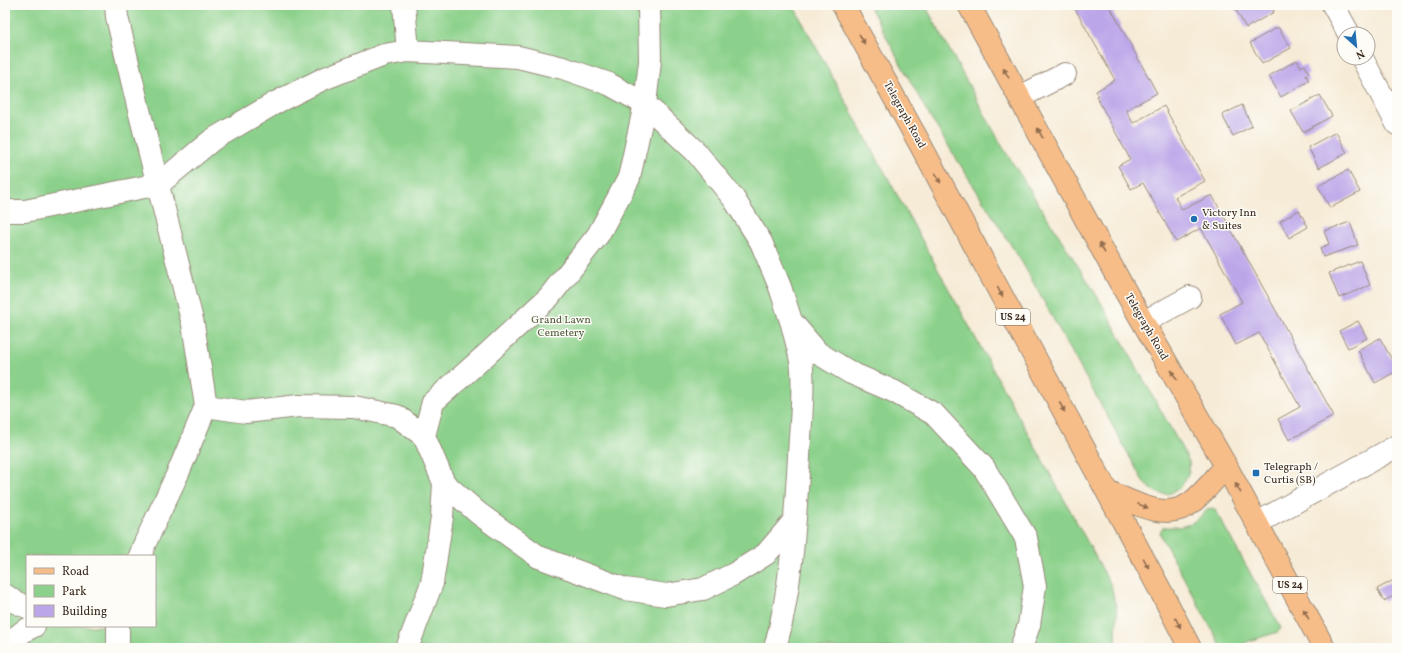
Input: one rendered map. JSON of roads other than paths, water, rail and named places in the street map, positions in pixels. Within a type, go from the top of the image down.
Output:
[{"type":"main road","name":"Telegraph Road","points":[[843,5],[920,144],[1190,648]]},
{"type":"main road","name":"Telegraph Road","points":[[969,5],[1120,282],[1257,522],[1324,648]]},
{"type":"main road","points":[[1107,491],[1153,510],[1170,511],[1190,504],[1226,466]]},
{"type":"street","points":[[116,5],[117,17],[136,99],[159,184],[193,324],[206,406],[178,473],[140,555]]},
{"type":"street","points":[[404,5],[408,51]]},
{"type":"street","points":[[397,416],[433,402],[486,355],[549,297],[598,235],[629,178],[645,104],[650,61],[649,5]]},
{"type":"street","points":[[1333,5],[1345,26]]},
{"type":"street","points":[[5,211],[25,211],[159,184],[212,140],[275,103],[323,79],[384,55],[408,51],[518,57],[563,68],[609,84],[645,104],[696,152],[734,199],[761,242],[780,287],[791,322],[802,368],[800,431],[789,577],[775,648]]},
{"type":"street","points":[[1366,66],[1397,124]]},
{"type":"street","points":[[1020,97],[1065,74]]},
{"type":"street","points":[[1144,322],[1190,297]]},
{"type":"street","points":[[791,322],[818,353],[851,373],[893,391],[934,414],[984,468],[1026,538],[1035,586],[1029,625],[1021,648]]},
{"type":"street","points":[[424,436],[433,402]]},
{"type":"street","points":[[206,406],[246,412],[299,406],[354,407],[397,416],[424,436],[444,483],[478,513],[539,557],[625,589],[666,595],[703,589],[734,574],[766,554],[794,521]]},
{"type":"street","points":[[1257,522],[1397,446]]},
{"type":"street","points":[[407,648],[432,583],[442,517],[444,483]]},
{"type":"street","points":[[5,595],[15,602],[26,607]]},
{"type":"street","points":[[5,646],[24,630],[32,627]]},
{"type":"street","points":[[118,627],[118,648]]},
{"type":"place","name":"Victory Inn & Suites","points":[[1194,219]]},
{"type":"place","name":"Telegraph / Curtis (SB)","points":[[1256,473]]},
{"type":"park label","name":"Grand Lawn Cemetery","points":[[561,326]]}]
